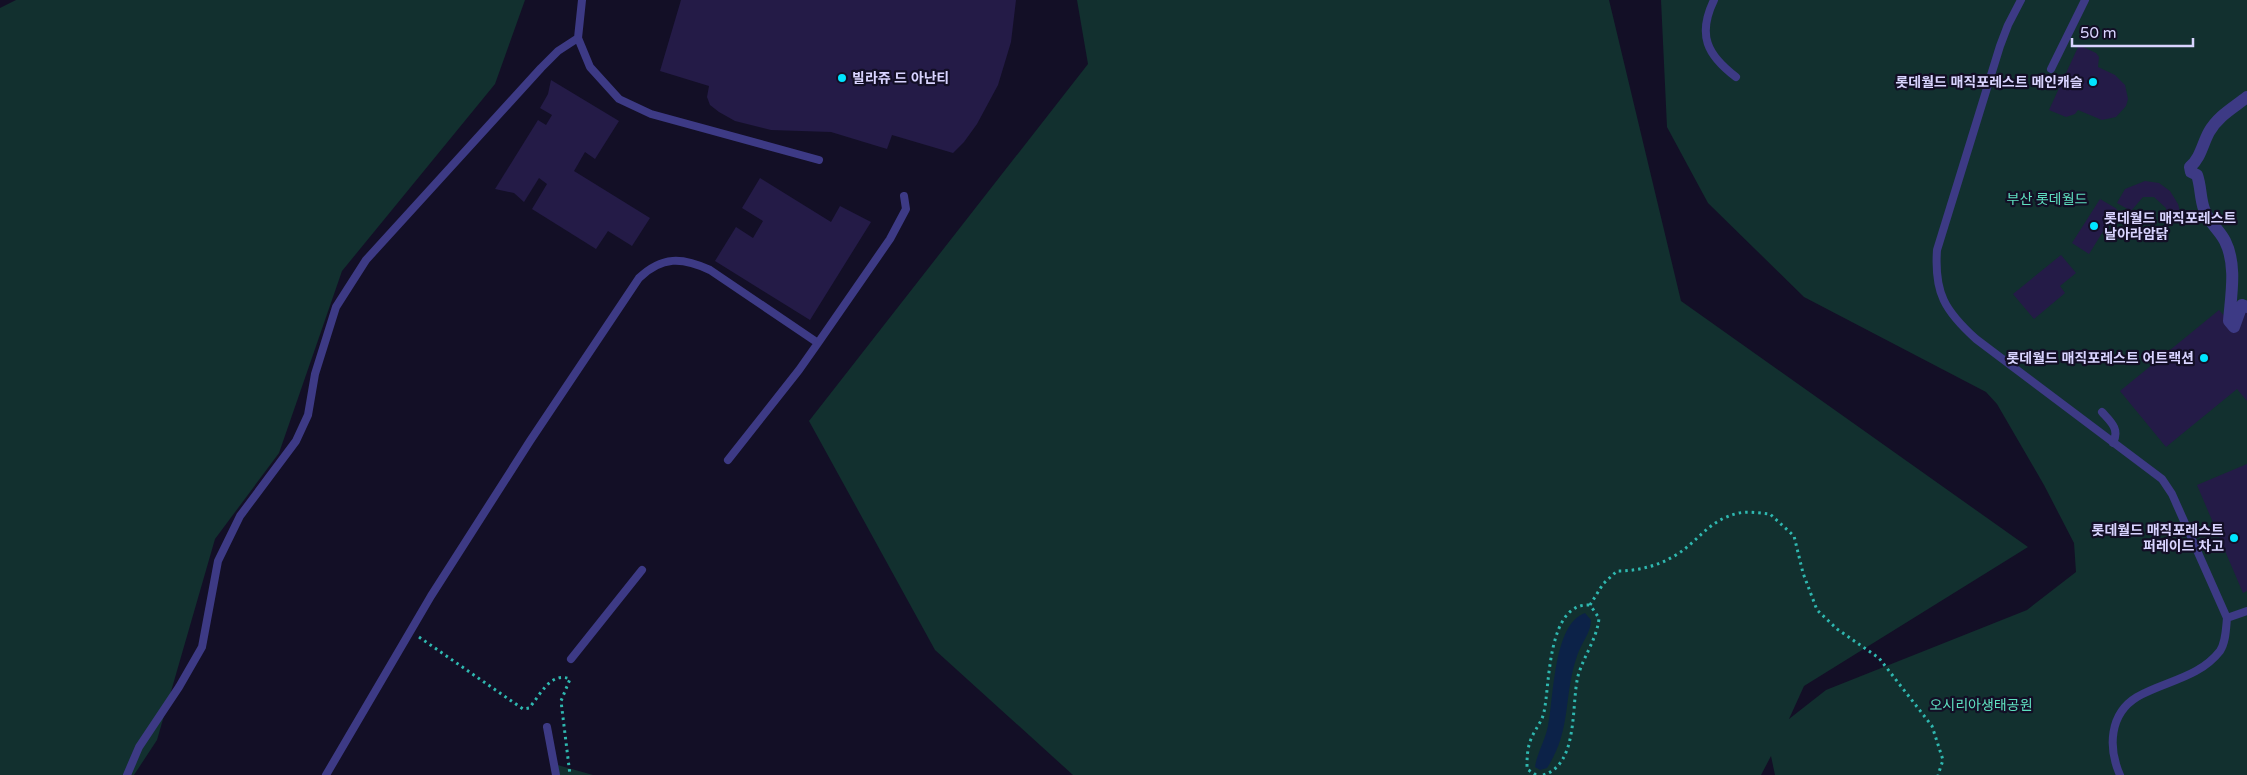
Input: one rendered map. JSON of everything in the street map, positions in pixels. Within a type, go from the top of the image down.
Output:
[{"type":"street","points":[[2247,97],[2233,106],[2216,122],[2198,160],[2190,167],[2191,172],[2197,175],[2199,193],[2209,220],[2224,240],[2228,250],[2232,271],[2229,321],[2234,327],[2242,305],[2247,307]]},
{"type":"lane","points":[[582,0],[578,38],[590,66],[619,99],[651,114],[819,160]]},
{"type":"lane","points":[[1714,0],[1707,21],[1707,44],[1715,58],[1736,77]]},
{"type":"lane","points":[[2022,0],[2008,25],[2000,46],[1937,250],[1935,274],[1944,302],[1956,321],[1976,339],[2162,479],[2172,494],[2227,618],[2221,649],[2209,663],[2192,674],[2136,698],[2122,712],[2114,727],[2112,743],[2113,759],[2120,775]]},
{"type":"lane","points":[[2051,70],[2085,0]]},
{"type":"lane","points":[[126,775],[139,746],[179,687],[202,648],[218,561],[240,516],[296,442],[308,415],[315,374],[336,307],[354,277],[366,260],[541,68],[558,51],[578,38]]},
{"type":"lane","points":[[728,460],[799,370],[890,239],[906,209],[904,196]]},
{"type":"lane","points":[[326,775],[412,632],[431,596],[530,441],[639,278],[651,266],[662,262],[679,260],[697,264],[710,270],[818,343]]},
{"type":"lane","points":[[2102,412],[2115,427],[2116,436],[2113,443]]},
{"type":"lane","points":[[571,659],[642,570]]},
{"type":"lane","points":[[2227,618],[2247,611]]},
{"type":"lane","points":[[547,727],[556,775]]},
{"type":"path","points":[[1590,605],[1603,584],[1617,571],[1632,571],[1655,566],[1677,555],[1710,525],[1740,513],[1770,514],[1794,536],[1803,573],[1817,610],[1837,629],[1879,658],[1932,726],[1943,760],[1938,775]]},
{"type":"path","points":[[1536,775],[1527,769],[1527,753],[1531,738],[1542,722],[1546,704],[1550,653],[1558,631],[1570,612],[1582,604],[1590,605],[1600,618],[1598,633],[1579,674],[1570,741],[1564,758],[1552,773],[1544,775]]},
{"type":"path","points":[[412,632],[523,709],[529,708],[550,682],[558,678],[570,680],[560,701],[570,775]]},
{"type":"green space","points":[[16,0],[525,0],[495,84],[342,271],[279,453],[215,539],[157,740],[134,775],[0,775],[0,8]]},
{"type":"green space","points":[[1077,0],[1609,0],[1681,301],[2028,547],[1804,686],[1789,719],[1826,690],[2027,610],[2076,572],[2074,543],[2044,485],[1997,404],[1986,392],[1804,297],[1708,203],[1667,127],[1661,0],[2247,0],[2247,775],[1775,775],[1771,756],[1761,775],[1073,775],[935,650],[809,421],[1088,64]]},
{"type":"green space","points":[[554,764],[593,775],[560,775]]},
{"type":"water","points":[[1585,613],[1591,620],[1591,625],[1579,651],[1573,671],[1564,727],[1555,754],[1547,768],[1540,770],[1535,767],[1548,726],[1561,646],[1574,620]]},
{"type":"building","name":"빌라쥬 드 아난티","points":[[681,0],[1016,0],[1011,42],[998,85],[977,124],[953,153],[892,135],[887,149],[831,132],[771,130],[735,121],[719,112],[710,105],[707,97],[709,86],[660,71]]},
{"type":"building","name":"롯데월드 매직포레스트 메인캐슬","points":[[2079,45],[2096,53],[2099,57],[2098,67],[2115,75],[2125,85],[2128,99],[2126,106],[2116,117],[2102,120],[2078,110],[2075,114],[2066,117],[2049,110]]},
{"type":"building","points":[[551,80],[619,121],[595,159],[585,152],[574,171],[650,218],[632,246],[608,231],[596,249],[532,209],[547,184],[539,178],[524,202],[514,193],[495,189],[538,120],[546,125],[552,115],[540,108],[548,94]]},
{"type":"building","points":[[760,178],[831,222],[840,206],[871,222],[810,320],[715,261],[736,227],[753,238],[763,221],[742,208]]},
{"type":"building","points":[[2145,181],[2159,183],[2170,191],[2178,204],[2182,219],[2169,222],[2166,208],[2154,197],[2143,197],[2131,211],[2117,203],[2125,189]]},
{"type":"building","name":"롯데월드 매직포레스트 날아라암닭","points":[[2100,199],[2117,209],[2089,254],[2072,243]]},
{"type":"building","name":"롯데월드 매직포레스트 어트랙션","points":[[2061,255],[2076,273],[2060,286],[2065,293],[2034,319],[2013,294]]},
{"type":"building","name":"롯데월드 매직포레스트 어트랙션","points":[[2247,307],[2247,401],[2237,389],[2166,447],[2120,391],[2219,310],[2234,327]]},
{"type":"building","name":"롯데월드 매직포레스트 퍼레이드 차고","points":[[2247,464],[2247,591],[2243,593],[2197,485]]},
{"type":"place","name":"빌라쥬 드 아난티","points":[[842,78]]},
{"type":"place","name":"롯데월드 매직포레스트 메인캐슬","points":[[2093,82]]},
{"type":"place","name":"롯데월드 매직포레스트 날아라암닭","points":[[2094,226]]},
{"type":"place","name":"롯데월드 매직포레스트 어트랙션","points":[[2204,358]]},
{"type":"place","name":"롯데월드 매직포레스트 퍼레이드 차고","points":[[2234,538]]},
{"type":"park label","name":"부산 롯데월드","points":[[2047,199]]},
{"type":"park label","name":"오시리아생태공원","points":[[1981,705]]}]
